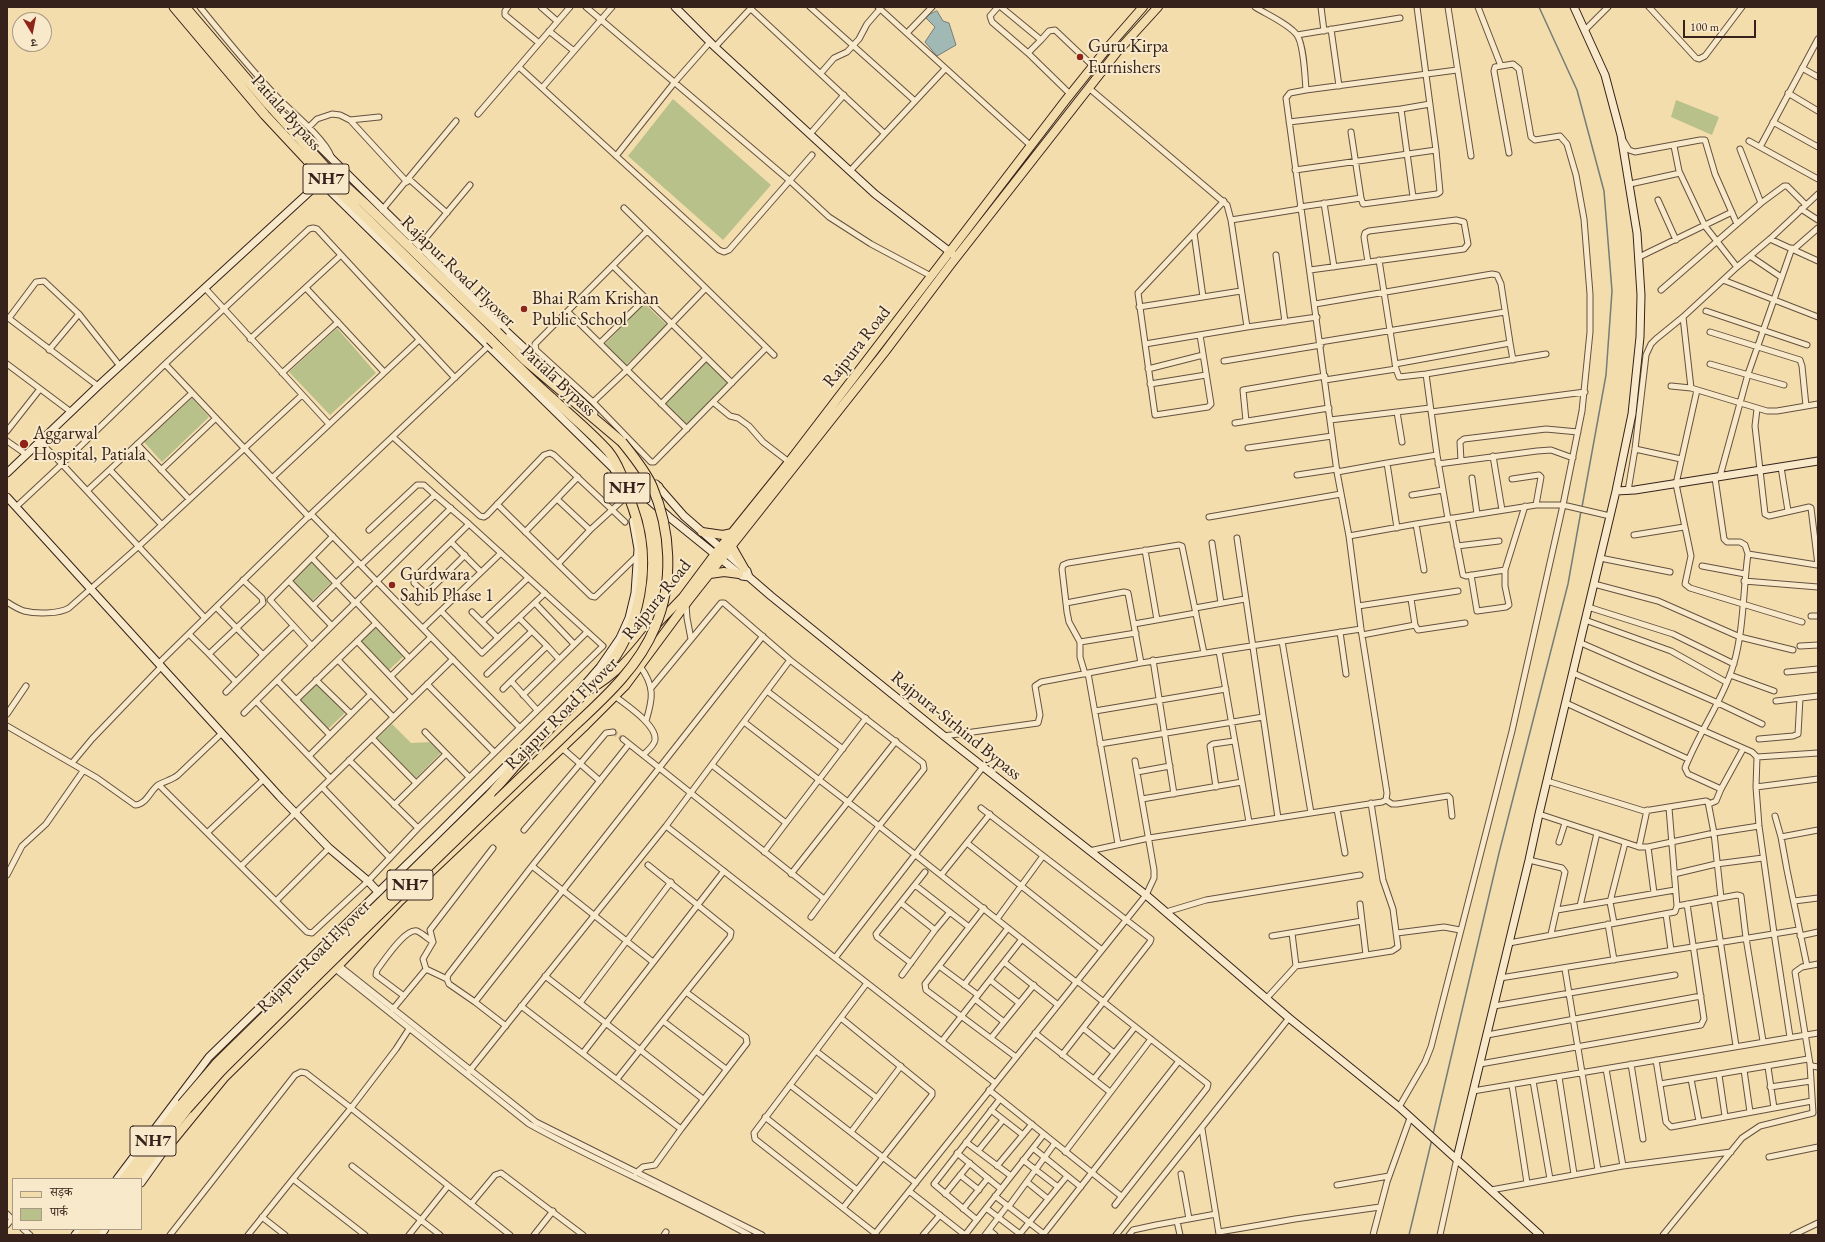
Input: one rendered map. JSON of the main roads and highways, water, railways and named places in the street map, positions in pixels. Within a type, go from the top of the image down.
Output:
[{"type":"highway","name":"Patiala Bypass","points":[[174,7],[265,115],[308,161],[497,338],[609,452],[626,484],[640,531],[643,562],[642,586],[628,635],[616,656],[604,672]]},
{"type":"highway","name":"Patiala Bypass","points":[[185,7],[268,104]]},
{"type":"highway","name":"Rajapur Road Flyover","points":[[158,1153],[184,1106],[460,835],[605,697],[635,662],[655,628],[661,610],[667,582],[667,541],[664,520],[652,484],[622,442],[497,338],[382,220],[329,171],[268,104]]},
{"type":"highway","points":[[626,484],[628,481],[638,482],[652,489],[658,487]]},
{"type":"highway","name":"Rajpura Road","points":[[490,795],[537,742],[604,672]]},
{"type":"highway","name":"Rajapur Road Flyover","points":[[125,1178],[217,1063],[490,795]]},
{"type":"highway","name":"NH7","points":[[136,1178],[158,1153]]},
{"type":"main road","name":"Rajpura Road","points":[[584,693],[613,675],[633,655],[661,620],[683,597],[717,551],[789,462],[1030,145],[1070,94],[1143,7]]},
{"type":"main road","name":"Rajpura Road","points":[[158,1153],[224,1078],[394,908],[616,696],[686,603],[732,547],[884,353],[1117,52],[1158,7]]},
{"type":"main road","points":[[702,532],[723,535],[732,533]]},
{"type":"main road","points":[[710,574],[741,571],[732,547]]},
{"type":"water","points":[[937,11],[943,21],[949,23],[956,45],[937,56],[925,42],[935,27],[925,17]]},
{"type":"waterway","points":[[1539,7],[1577,90],[1604,191],[1612,291],[1606,375],[1582,507]]},
{"type":"waterway","points":[[1433,1134],[1499,853],[1568,584],[1581,511]]},
{"type":"waterway","points":[[1409,1235],[1432,1139]]},
{"type":"tunnel","points":[[613,732],[623,739]]},
{"type":"place","name":"Guru Kirpa Furnishers","points":[[1080,57]]},
{"type":"place","name":"Bhai Ram Krishan Public School","points":[[524,309]]},
{"type":"place","name":"Aggarwal Hospital, Patiala","points":[[24,444]]},
{"type":"place","name":"Gurdwara Sahib Phase 1","points":[[392,585]]}]
